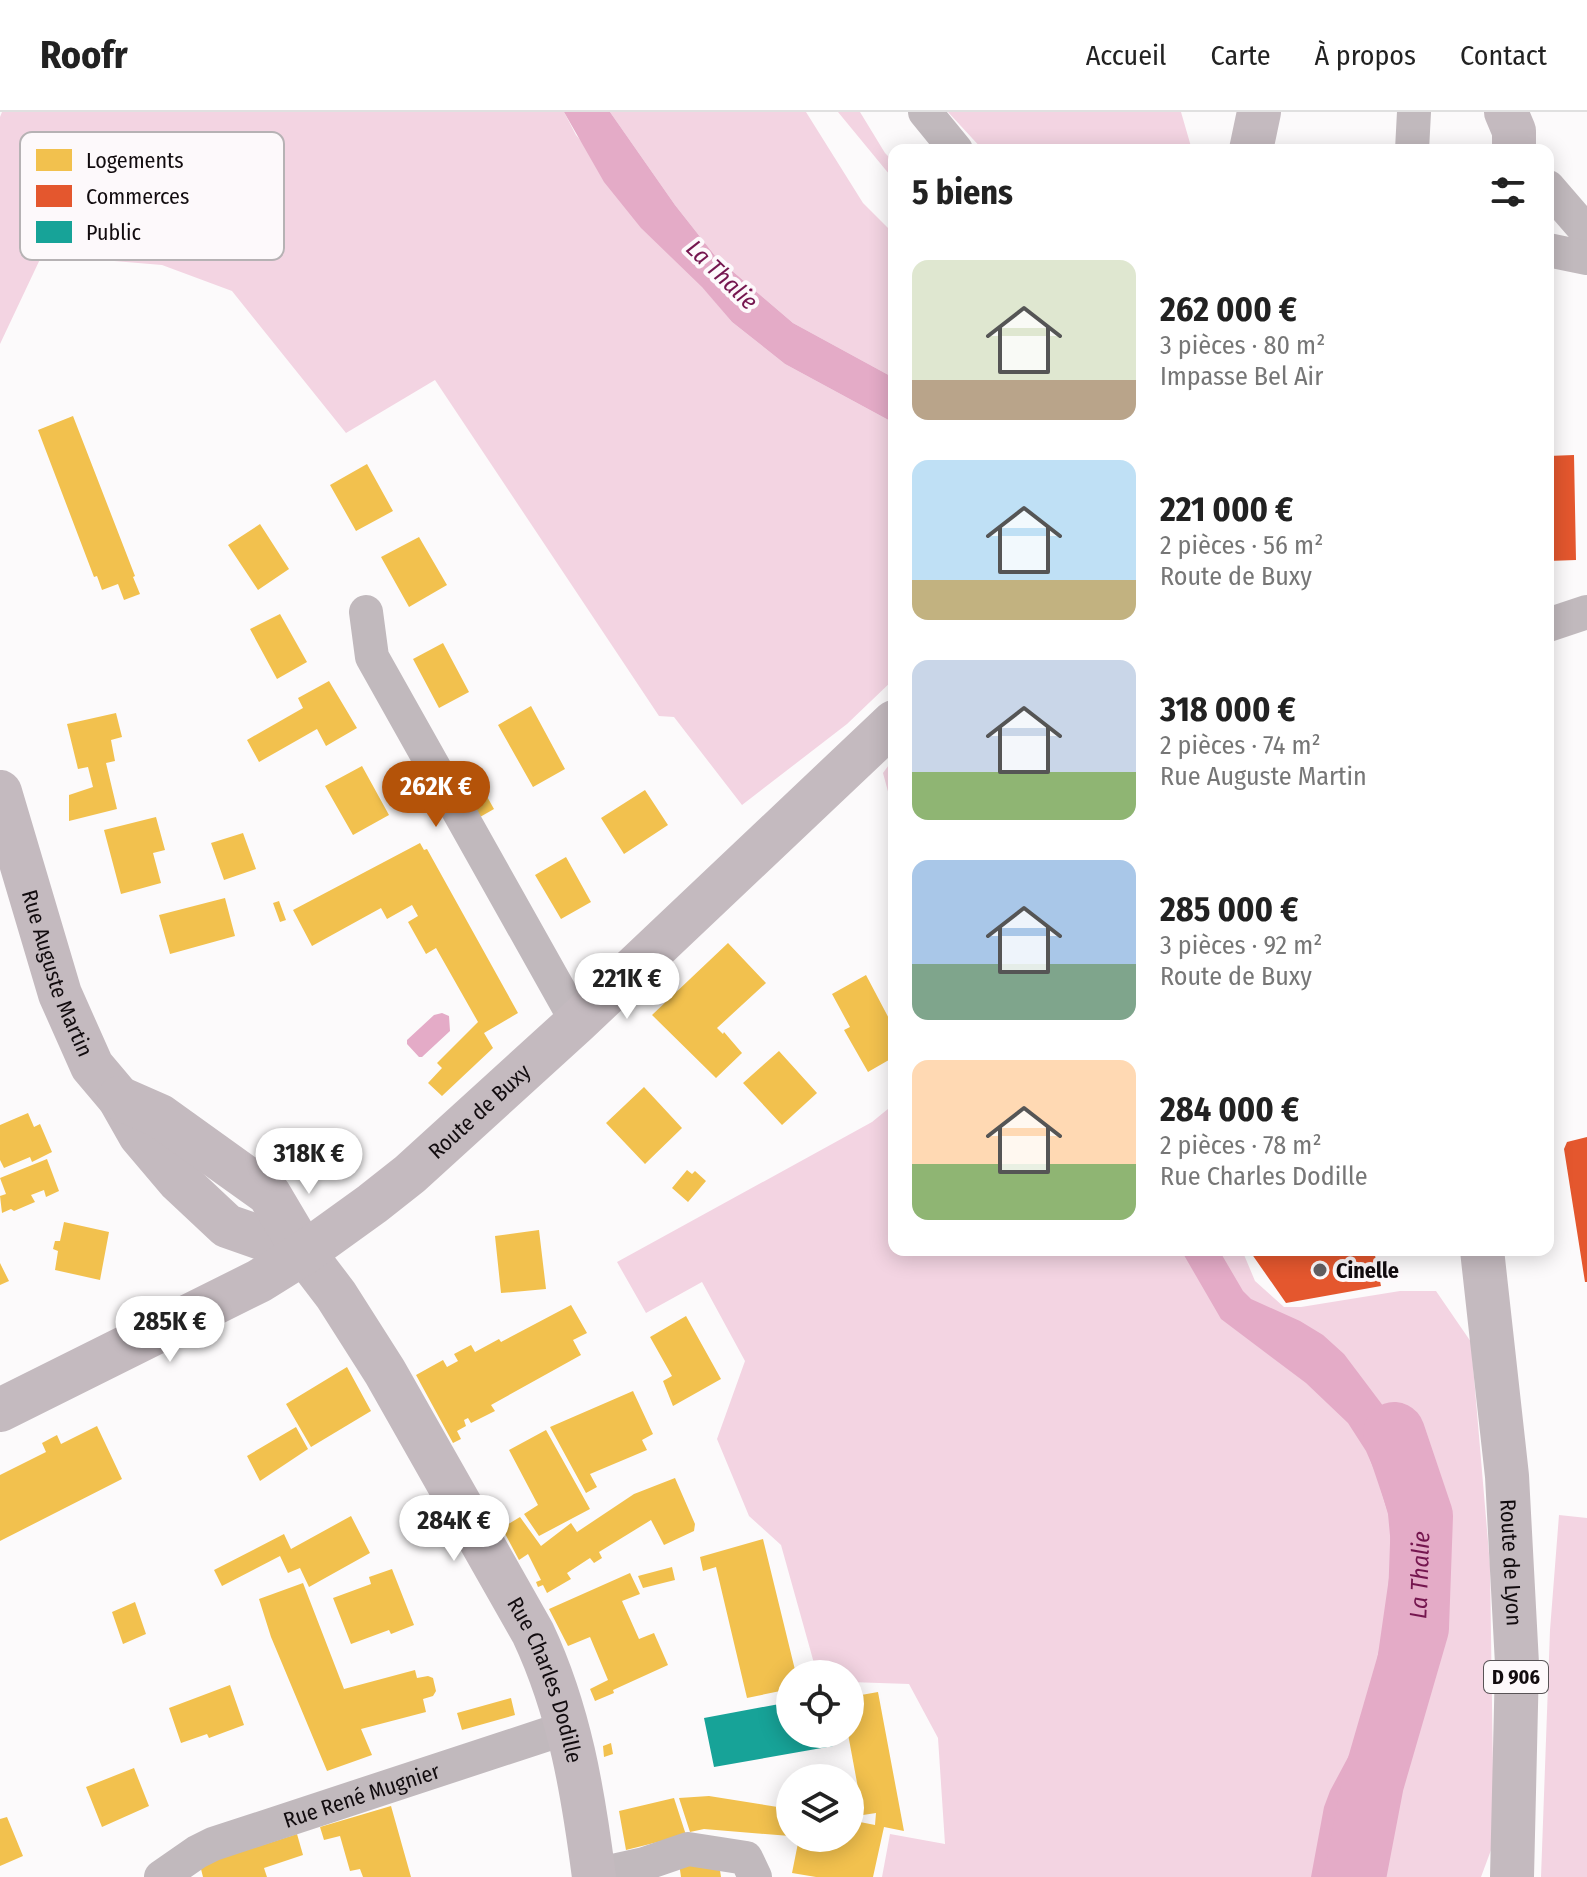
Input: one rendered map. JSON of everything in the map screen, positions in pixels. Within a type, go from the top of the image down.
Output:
[{"type":"main road","name":"Route de Buxy","points":[[0,1410],[259,1281],[304,1253],[410,1174],[577,1022],[888,728]]},
{"type":"main road","name":"Rue Auguste Martin","points":[[0,792],[9,855],[65,1007],[92,1066],[119,1098],[140,1135],[179,1181],[227,1226],[304,1253]]},
{"type":"main road","name":"Rue Charles Dodille","points":[[304,1253],[336,1295],[385,1372],[533,1633],[551,1672],[569,1727],[581,1777],[594,1876]]},
{"type":"main road","name":"Route de Lyon","points":[[1483,1256],[1507,1476],[1517,1664],[1512,1877]]},
{"type":"street","points":[[925,112],[951,144]]},
{"type":"street","points":[[1412,144],[1414,112]]},
{"type":"street","points":[[1554,194],[1587,232]]},
{"type":"street","points":[[1554,251],[1587,258]]},
{"type":"street","points":[[366,612],[372,657],[577,1022]]},
{"type":"street","points":[[1554,623],[1587,612]]},
{"type":"street","name":"Rue René Mugnier","points":[[161,1877],[213,1844],[569,1727]]},
{"type":"street","points":[[594,1876],[688,1849],[746,1858],[755,1877]]},
{"type":"shaded area","points":[[2,112],[564,112],[576,135],[732,322],[785,364],[888,420],[888,685],[847,724],[742,805],[674,717],[659,716],[435,380],[346,433],[232,291],[162,265],[102,260],[284,260],[284,132],[20,132],[20,260],[40,260],[0,344]]},
{"type":"shaded area","points":[[610,112],[806,112],[863,203],[888,228],[888,375],[793,323],[716,257],[675,205]]},
{"type":"shaded area","points":[[838,112],[860,112],[888,156],[888,173]]},
{"type":"shaded area","points":[[948,112],[1181,112],[1190,144],[977,144]]},
{"type":"shaded area","points":[[888,766],[888,792],[883,773]]},
{"type":"shaded area","points":[[888,1109],[888,1256],[1245,1256],[1255,1281],[1284,1307],[1400,1291],[1436,1291],[1471,1342],[1490,1565],[1494,1842],[1481,1877],[882,1877],[890,1834],[945,1844],[938,1738],[909,1684],[864,1682],[864,1660],[813,1660],[781,1545],[749,1516],[717,1439],[745,1361],[702,1282],[646,1313],[617,1262],[872,1122]]},
{"type":"shaded area","points":[[1559,1515],[1587,1518],[1587,1877],[1541,1877],[1550,1630]]},
{"type":"water","points":[[564,112],[610,112],[675,205],[716,257],[793,323],[888,375],[888,420],[785,364],[732,322],[702,287],[641,228],[604,182]]},
{"type":"water","points":[[442,1013],[449,1016],[450,1031],[419,1057],[407,1040],[434,1015]]},
{"type":"water","points":[[1184,1256],[1223,1256],[1251,1299],[1300,1321],[1323,1335],[1344,1354],[1396,1423],[1418,1488],[1421,1567],[1414,1654],[1397,1735],[1361,1834],[1355,1877],[1311,1877],[1324,1807],[1361,1733],[1374,1682],[1392,1557],[1388,1514],[1377,1476],[1348,1423],[1306,1383],[1221,1319]]},
{"type":"building: Logements","points":[[73,416],[140,594],[124,600],[118,584],[102,590],[97,576],[94,577],[38,430]]},
{"type":"building: Logements","points":[[367,464],[393,511],[356,531],[330,485]]},
{"type":"building: Logements","points":[[260,524],[289,569],[258,590],[228,545]]},
{"type":"building: Logements","points":[[419,537],[447,585],[409,607],[381,557]]},
{"type":"building: Logements","points":[[280,614],[307,662],[277,679],[250,629]]},
{"type":"building: Logements","points":[[443,643],[469,692],[439,708],[413,659]]},
{"type":"building: Logements","points":[[329,681],[357,728],[326,746],[317,729],[259,762],[247,740],[303,708],[298,698]]},
{"type":"building: Logements","points":[[531,706],[565,769],[533,787],[498,725]]},
{"type":"building: Logements","points":[[116,713],[122,737],[111,740],[115,761],[106,763],[117,809],[69,821],[69,795],[93,787],[88,767],[78,769],[67,724]]},
{"type":"building: Logements","points":[[468,763],[494,809],[480,817],[454,771]]},
{"type":"building: Logements","points":[[362,766],[389,815],[353,835],[325,786]]},
{"type":"building: Logements","points":[[645,790],[668,825],[624,854],[601,818]]},
{"type":"building: Logements","points":[[156,817],[165,850],[153,853],[161,883],[121,894],[104,830]]},
{"type":"building: Logements","points":[[243,833],[256,869],[224,880],[211,843]]},
{"type":"building: Logements","points":[[420,843],[424,850],[427,849],[518,1013],[484,1033],[493,1048],[442,1096],[428,1083],[442,1068],[437,1063],[478,1022],[436,948],[426,954],[408,922],[418,916],[412,905],[387,919],[381,908],[312,946],[293,910]]},
{"type":"building: Logements","points":[[566,857],[591,902],[561,919],[535,875]]},
{"type":"building: Logements","points":[[225,898],[235,936],[170,954],[159,915]]},
{"type":"building: Logements","points":[[279,901],[286,920],[280,922],[273,903]]},
{"type":"building: Logements","points":[[728,943],[766,983],[717,1028],[742,1053],[716,1078],[652,1015]]},
{"type":"building: Logements","points":[[866,975],[888,1017],[888,1060],[868,1072],[844,1030],[850,1027],[832,994]]},
{"type":"building: Logements","points":[[779,1051],[817,1093],[782,1125],[743,1083]]},
{"type":"building: Logements","points":[[644,1087],[682,1128],[645,1164],[606,1123]]},
{"type":"building: Logements","points":[[28,1113],[34,1127],[40,1124],[52,1152],[32,1162],[30,1157],[4,1168],[0,1160],[0,1125]]},
{"type":"building: Logements","points":[[47,1159],[59,1191],[46,1197],[44,1190],[31,1195],[35,1202],[2,1213],[0,1196],[6,1194],[0,1178]]},
{"type":"building: Logements","points":[[687,1170],[692,1174],[695,1171],[706,1181],[688,1202],[672,1188]]},
{"type":"building: Logements","points":[[64,1222],[109,1232],[100,1280],[55,1270],[58,1251],[53,1249],[55,1241],[60,1241]]},
{"type":"building: Logements","points":[[539,1230],[546,1289],[501,1293],[495,1236]]},
{"type":"building: Logements","points":[[0,1263],[9,1281],[0,1285]]},
{"type":"building: Logements","points":[[571,1305],[587,1333],[573,1340],[581,1355],[491,1405],[495,1411],[471,1423],[468,1418],[464,1420],[466,1426],[457,1431],[461,1439],[453,1443],[416,1375],[443,1360],[447,1367],[458,1361],[454,1354],[471,1345],[475,1352],[499,1339],[501,1342]]},
{"type":"building: Logements","points":[[686,1316],[721,1379],[673,1406],[663,1381],[672,1376],[650,1337]]},
{"type":"building: Logements","points":[[347,1367],[371,1411],[311,1447],[286,1404]]},
{"type":"building: Logements","points":[[633,1391],[653,1434],[642,1440],[647,1450],[590,1474],[597,1487],[586,1493],[550,1427]]},
{"type":"building: Logements","points":[[97,1426],[122,1479],[0,1541],[0,1475],[46,1452],[42,1443],[57,1435],[61,1444]]},
{"type":"building: Logements","points":[[296,1427],[308,1449],[260,1481],[247,1456]]},
{"type":"building: Logements","points":[[546,1430],[590,1509],[539,1536],[524,1514],[538,1505],[509,1450]]},
{"type":"building: Logements","points":[[675,1478],[695,1524],[694,1531],[664,1545],[651,1520],[599,1552],[602,1558],[594,1563],[590,1558],[567,1573],[571,1579],[547,1593],[543,1585],[538,1587],[536,1582],[541,1580],[528,1554],[519,1560],[502,1528],[520,1517],[541,1546],[571,1523],[577,1532],[634,1494]]},
{"type":"building: Logements","points":[[351,1516],[370,1553],[309,1587],[300,1568],[288,1573],[280,1556],[222,1586],[214,1570],[284,1534],[291,1549]]},
{"type":"building: Logements","points":[[763,1539],[793,1660],[776,1660],[776,1692],[747,1698],[716,1567],[703,1571],[700,1557]]},
{"type":"building: Logements","points":[[672,1567],[675,1580],[643,1588],[638,1576]]},
{"type":"building: Logements","points":[[392,1569],[414,1625],[391,1634],[389,1630],[351,1644],[333,1598],[371,1584],[369,1577]]},
{"type":"building: Logements","points":[[630,1573],[640,1594],[622,1601],[639,1639],[654,1633],[668,1665],[595,1701],[590,1689],[608,1680],[590,1637],[568,1646],[549,1609]]},
{"type":"building: Logements","points":[[303,1583],[344,1689],[415,1670],[417,1678],[433,1678],[436,1691],[433,1696],[423,1699],[426,1712],[361,1729],[372,1755],[327,1771],[271,1637],[259,1599]]},
{"type":"building: Logements","points":[[135,1602],[146,1634],[123,1644],[112,1612]]},
{"type":"building: Logements","points":[[230,1685],[244,1725],[209,1738],[207,1734],[181,1743],[169,1708]]},
{"type":"building: Logements","points":[[878,1692],[904,1831],[884,1827],[873,1877],[816,1877],[792,1873],[796,1852],[864,1852],[864,1823],[875,1825],[876,1813],[864,1815],[864,1764],[854,1764],[851,1748],[864,1748],[864,1694]]},
{"type":"building: Logements","points":[[511,1698],[515,1715],[462,1730],[457,1713]]},
{"type":"building: Logements","points":[[611,1743],[613,1754],[604,1757],[603,1746]]},
{"type":"building: Logements","points":[[134,1768],[149,1806],[102,1827],[86,1787]]},
{"type":"building: Logements","points":[[709,1796],[776,1807],[776,1835],[704,1829],[690,1832],[679,1798]]},
{"type":"building: Logements","points":[[674,1798],[686,1835],[626,1850],[619,1811]]},
{"type":"building: Logements","points":[[391,1806],[411,1877],[363,1877],[360,1869],[350,1871],[340,1836],[324,1840],[320,1827]]},
{"type":"building: Logements","points":[[7,1817],[23,1856],[0,1866],[0,1819]]},
{"type":"building: Logements","points":[[297,1834],[303,1855],[264,1868],[267,1877],[203,1877],[200,1865]]},
{"type":"building: Logements","points":[[718,1857],[721,1877],[681,1877],[679,1863]]},
{"type":"building: Commerces","points":[[1574,455],[1576,560],[1554,561],[1554,456]]},
{"type":"building: Commerces","points":[[1587,1137],[1585,1282],[1564,1149],[1567,1142]]},
{"type":"building: Commerces","name":"Cinelle","points":[[1253,1256],[1375,1256],[1381,1286],[1286,1303]]},
{"type":"building: Public","points":[[776,1705],[776,1748],[822,1748],[714,1767],[704,1718]]},
{"type":"waterway","name":"La Thalie","points":[[1355,1877],[1373,1783],[1418,1628],[1422,1516],[1394,1433]]},
{"type":"place","name":"Cinelle","points":[[1320,1270]]}]
